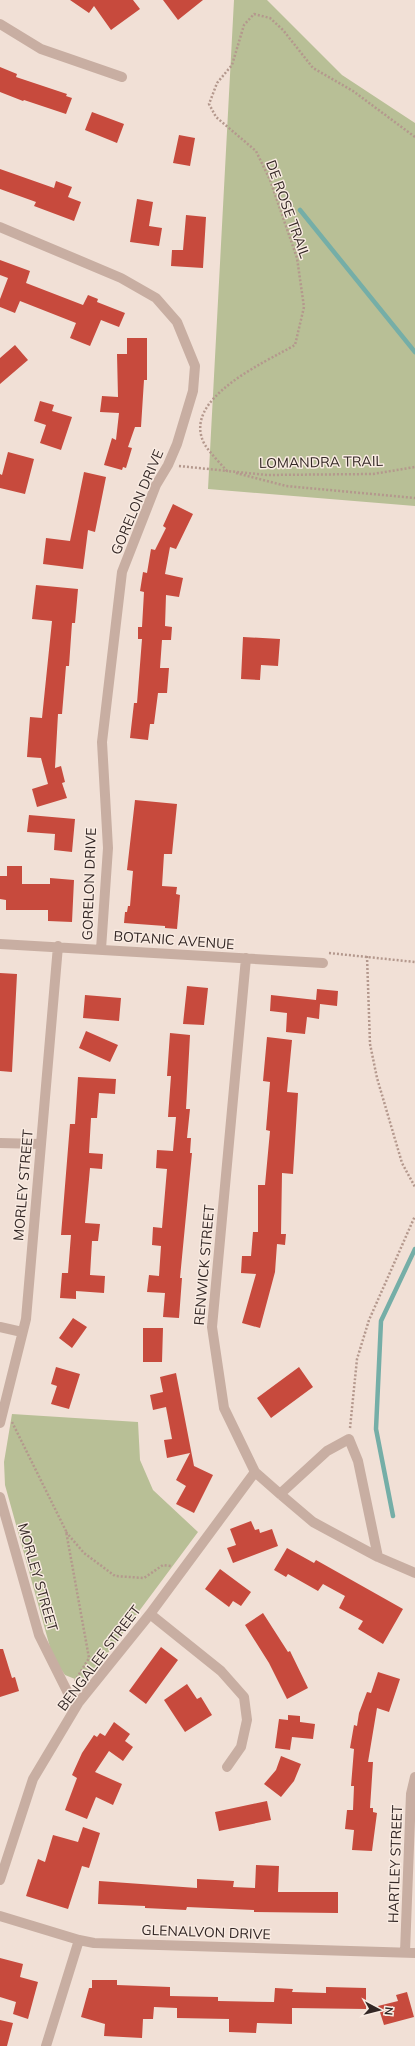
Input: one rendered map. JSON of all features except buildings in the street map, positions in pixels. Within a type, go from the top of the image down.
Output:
[{"type":"street","points":[[0,24],[41,49],[122,77]]},
{"type":"street","name":"GORELON DRIVE","points":[[0,227],[121,278],[156,298],[177,322],[195,366],[193,391],[182,429],[168,465],[156,485],[122,572],[102,742],[108,848],[101,949]]},
{"type":"street","name":"BOTANIC AVENUE","points":[[0,944],[58,946],[323,963]]},
{"type":"street","name":"MORLEY STREET","points":[[0,1423],[26,1319],[58,946]]},
{"type":"street","name":"RENWICK STREET","points":[[246,958],[212,1327],[224,1408],[255,1472],[280,1494],[313,1522],[378,1557],[415,1573]]},
{"type":"street","points":[[0,1142],[40,1144]]},
{"type":"street","points":[[0,1327],[22,1332]]},
{"type":"street","points":[[280,1494],[327,1451],[349,1439],[358,1461],[378,1557]]},
{"type":"street","name":"BENGALEE STREET","points":[[0,1880],[33,1779],[79,1702],[150,1614],[255,1472]]},
{"type":"street","name":"MORLEY STREET","points":[[0,1497],[39,1635],[68,1693],[79,1702]]},
{"type":"street","points":[[150,1614],[221,1671],[244,1697],[247,1720],[241,1747],[227,1767]]},
{"type":"street","name":"HARTLEY STREET","points":[[410,1953],[411,1794],[415,1777]]},
{"type":"street","name":"GLENALVON DRIVE","points":[[0,1916],[79,1940],[94,1943],[410,1953]]},
{"type":"street","points":[[46,2046],[79,1940]]},
{"type":"path","name":"DE ROSE TRAIL","points":[[227,471],[205,444],[201,426],[205,410],[215,396],[229,384],[295,345],[304,307],[297,258],[270,180],[256,151],[216,117],[209,104],[217,83],[232,65],[244,25],[254,14],[270,18],[283,30],[313,68],[353,91],[415,137]]},
{"type":"path","points":[[168,465],[227,471],[286,486],[415,498]]},
{"type":"path","name":"LOMANDRA TRAIL","points":[[227,471],[267,475],[373,474],[415,467]]},
{"type":"path","points":[[323,963],[329,952],[415,962]]},
{"type":"path","points":[[367,956],[370,1044],[377,1078],[402,1163],[415,1187]]},
{"type":"path","points":[[349,1439],[350,1414],[357,1359],[370,1320],[415,1216]]},
{"type":"path","points":[[4,1404],[66,1532],[84,1553],[115,1576],[144,1578],[163,1564],[184,1568]]},
{"type":"path","points":[[66,1532],[89,1658],[68,1693]]},
{"type":"green space","points":[[234,0],[267,0],[342,75],[415,123],[415,506],[208,489]]},
{"type":"green space","points":[[12,1414],[138,1422],[140,1460],[153,1490],[198,1532],[93,1673],[80,1681],[65,1675],[53,1658],[5,1485],[4,1462]]},
{"type":"waterway","points":[[300,210],[415,352]]},
{"type":"waterway","points":[[393,1516],[376,1429],[381,1321],[415,1249]]}]
